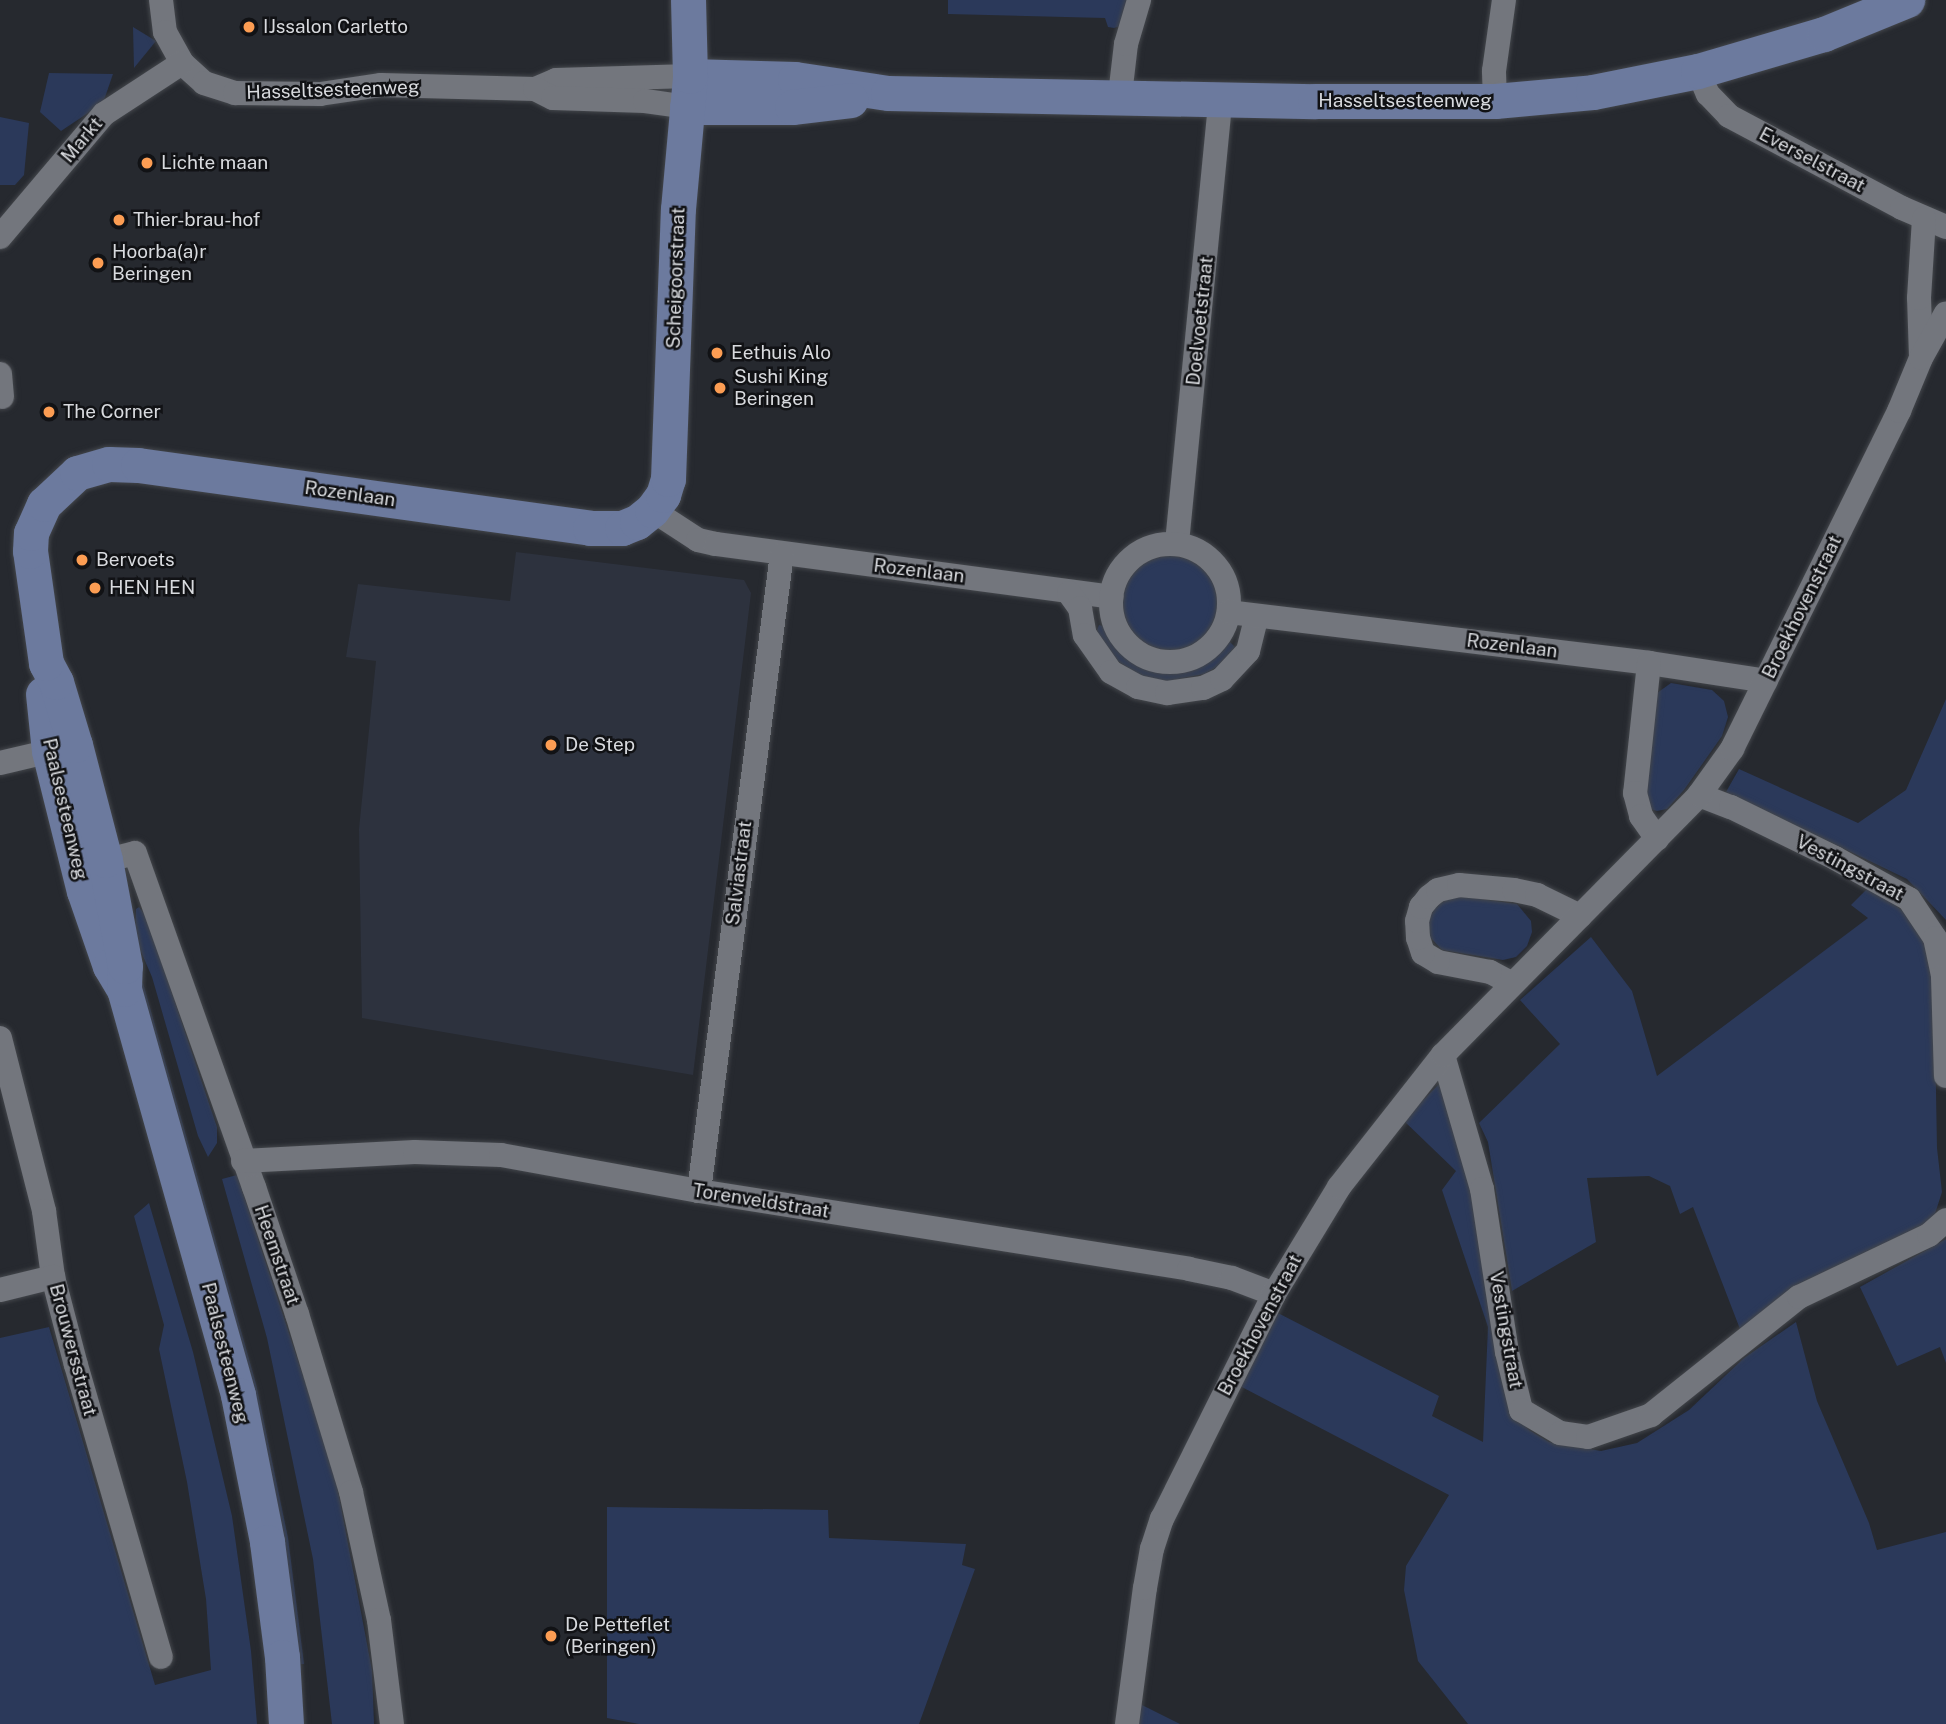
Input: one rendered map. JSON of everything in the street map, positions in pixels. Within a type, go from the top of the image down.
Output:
[{"type":"street","points":[[161,0],[165,32],[182,63]]},
{"type":"street","name":"Scheigoorstraat","points":[[652,510],[666,487],[671,449],[678,209],[688,92],[688,0]]},
{"type":"street","points":[[1119,95],[1126,44],[1139,0]]},
{"type":"street","points":[[1495,101],[1494,71],[1504,0]]},
{"type":"street","name":"Hasseltsesteenweg","points":[[182,63],[205,83],[236,93],[320,94],[381,85],[535,89],[556,80],[688,92],[795,79],[888,93],[1495,101],[1593,92],[1698,71],[1824,34],[1908,0]]},
{"type":"street","name":"Markt","points":[[0,237],[104,114],[182,63]]},
{"type":"street","name":"Everselstraat","points":[[1698,71],[1708,94],[1729,116],[1935,222]]},
{"type":"street","name":"Doelvoetstraat","points":[[1177,543],[1221,98]]},
{"type":"street","name":"Broekhovenstraat","points":[[1921,358],[1919,298],[1935,222]]},
{"type":"street","name":"Broekhovenstraat","points":[[1127,1724],[1145,1588],[1152,1549],[1162,1519],[1274,1294],[1339,1187],[1443,1055],[1699,795],[1732,750],[1899,411],[1921,358],[1946,313]]},
{"type":"street","name":"Rozenlaan","points":[[51,495],[77,473],[109,464],[138,465],[607,529],[637,522],[652,510],[698,540],[782,554],[1111,597]]},
{"type":"street","name":"Paalsesteenweg","points":[[51,495],[35,522],[30,551],[46,663],[55,681],[62,748],[92,864],[110,966],[124,989],[238,1395],[267,1542],[282,1657],[286,1724]]},
{"type":"street","points":[[1177,543],[1207,555],[1218,567],[1227,589],[1229,612],[1223,629],[1212,644],[1198,655],[1180,661],[1162,662],[1145,656],[1130,646],[1119,632],[1112,615],[1111,597],[1116,579],[1126,563],[1141,551],[1158,544],[1177,543]]},
{"type":"street","name":"Salviastraat","points":[[699,1191],[782,554]]},
{"type":"street","points":[[1069,593],[1080,608],[1085,635],[1111,672],[1138,687],[1167,693],[1203,688],[1222,679],[1248,651],[1258,615]]},
{"type":"street","name":"Rozenlaan","points":[[1229,612],[1649,663],[1766,681]]},
{"type":"street","points":[[1649,663],[1636,793],[1641,816],[1657,839]]},
{"type":"street","points":[[0,763],[62,748]]},
{"type":"street","name":"Vestingstraat","points":[[1699,795],[1731,807],[1836,858],[1909,899],[1935,938],[1944,990],[1946,1076]]},
{"type":"street","name":"Heemstraat","points":[[92,864],[135,853],[298,1314],[351,1492],[379,1620],[392,1724]]},
{"type":"street","points":[[1511,983],[1490,972],[1438,962],[1423,953],[1418,938],[1417,921],[1421,907],[1429,897],[1450,886],[1514,890],[1537,895],[1580,916]]},
{"type":"street","name":"Brouwersstraat","points":[[0,1038],[44,1210],[53,1277],[160,1657]]},
{"type":"street","name":"Vestingstraat","points":[[1443,1055],[1482,1189],[1507,1353],[1521,1410],[1560,1433],[1588,1437],[1651,1415],[1799,1297],[1929,1235],[1946,1220]]},
{"type":"street","name":"Torenveldstraat","points":[[243,1161],[415,1152],[501,1155],[699,1191],[1189,1269],[1232,1278],[1274,1294]]},
{"type":"street","points":[[0,1290],[53,1277]]},
{"type":"shaded area","points":[[948,0],[1131,0],[1120,26],[1114,28],[1108,27],[1105,18],[948,14]]},
{"type":"shaded area","points":[[133,27],[156,41],[134,68]]},
{"type":"shaded area","points":[[49,73],[113,74],[103,103],[61,131],[40,112]]},
{"type":"shaded area","points":[[0,117],[29,123],[24,175],[15,185],[0,185]]},
{"type":"shaded area","name":"De Step","points":[[516,552],[744,580],[751,593],[693,1075],[362,1018],[359,829],[376,661],[346,657],[358,584],[510,601]]},
{"type":"shaded area","points":[[1170,556],[1188,560],[1203,570],[1213,585],[1217,603],[1213,621],[1203,636],[1188,646],[1170,650],[1152,646],[1137,636],[1127,621],[1123,603],[1127,585],[1137,570],[1152,560]]},
{"type":"shaded area","points":[[1099,625],[1103,626],[1118,651],[1133,663],[1161,673],[1194,670],[1211,661],[1230,642],[1235,647],[1217,667],[1204,674],[1167,681],[1142,676],[1119,662],[1100,638],[1097,630]]},
{"type":"shaded area","points":[[1671,683],[1712,690],[1724,701],[1728,717],[1722,736],[1684,790],[1667,809],[1657,811],[1650,809],[1643,790],[1657,693]]},
{"type":"shaded area","points":[[1946,699],[1946,920],[1907,879],[1726,792],[1739,769],[1858,823],[1906,790]]},
{"type":"shaded area","points":[[1870,886],[1903,911],[1922,934],[1934,979],[1937,1148],[1942,1192],[1933,1220],[1740,1329],[1693,1207],[1680,1214],[1670,1186],[1649,1176],[1587,1178],[1596,1242],[1512,1291],[1488,1142],[1479,1123],[1560,1044],[1520,1000],[1591,937],[1632,991],[1657,1076],[1868,918],[1851,905]]},
{"type":"shaded area","points":[[1451,895],[1517,904],[1531,921],[1532,932],[1527,946],[1516,957],[1503,960],[1442,950],[1430,937],[1427,926],[1431,910]]},
{"type":"shaded area","points":[[139,907],[146,916],[217,1127],[217,1143],[208,1157],[198,1136],[152,977],[135,938],[136,909]]},
{"type":"shaded area","points":[[143,983],[256,1384],[288,1538],[304,1664],[299,1664],[138,985]]},
{"type":"shaded area","points":[[1439,1084],[1457,1125],[1515,1415],[1529,1430],[1549,1442],[1601,1451],[1637,1443],[1689,1410],[1744,1358],[1796,1322],[1817,1401],[1869,1523],[1877,1550],[1946,1532],[1946,1724],[1468,1724],[1418,1661],[1404,1590],[1406,1566],[1449,1495],[1238,1385],[1276,1312],[1439,1396],[1432,1416],[1483,1442],[1488,1327],[1442,1190],[1456,1171],[1403,1120]]},
{"type":"shaded area","points":[[237,1175],[334,1470],[372,1670],[374,1724],[332,1724],[313,1559],[267,1338],[222,1179]]},
{"type":"shaded area","points":[[149,1203],[193,1352],[232,1516],[251,1651],[257,1724],[0,1724],[0,1338],[49,1327],[155,1685],[211,1670],[206,1599],[187,1482],[159,1349],[164,1325],[134,1216]]},
{"type":"shaded area","points":[[1946,1239],[1946,1363],[1940,1347],[1897,1366],[1860,1287]]},
{"type":"shaded area","points":[[607,1507],[828,1510],[829,1538],[966,1544],[962,1565],[975,1569],[919,1724],[639,1724],[607,1718]]},
{"type":"shaded area","points":[[1140,1704],[1180,1724],[1138,1724]]},
{"type":"place","name":"IJssalon Carletto","points":[[249,27]]},
{"type":"place","name":"Lichte maan","points":[[147,163]]},
{"type":"place","name":"Thier-brau-hof","points":[[119,220]]},
{"type":"place","name":"Hoorba(a)r Beringen","points":[[98,263]]},
{"type":"place","name":"Eethuis Alo","points":[[717,353]]},
{"type":"place","name":"Sushi King Beringen","points":[[720,388]]},
{"type":"place","name":"The Corner","points":[[49,412]]},
{"type":"place","name":"Bervoets","points":[[82,560]]},
{"type":"place","name":"HEN HEN","points":[[95,588]]},
{"type":"place","name":"De Step","points":[[551,745]]},
{"type":"place","name":"De Petteflet (Beringen)","points":[[551,1636]]}]
